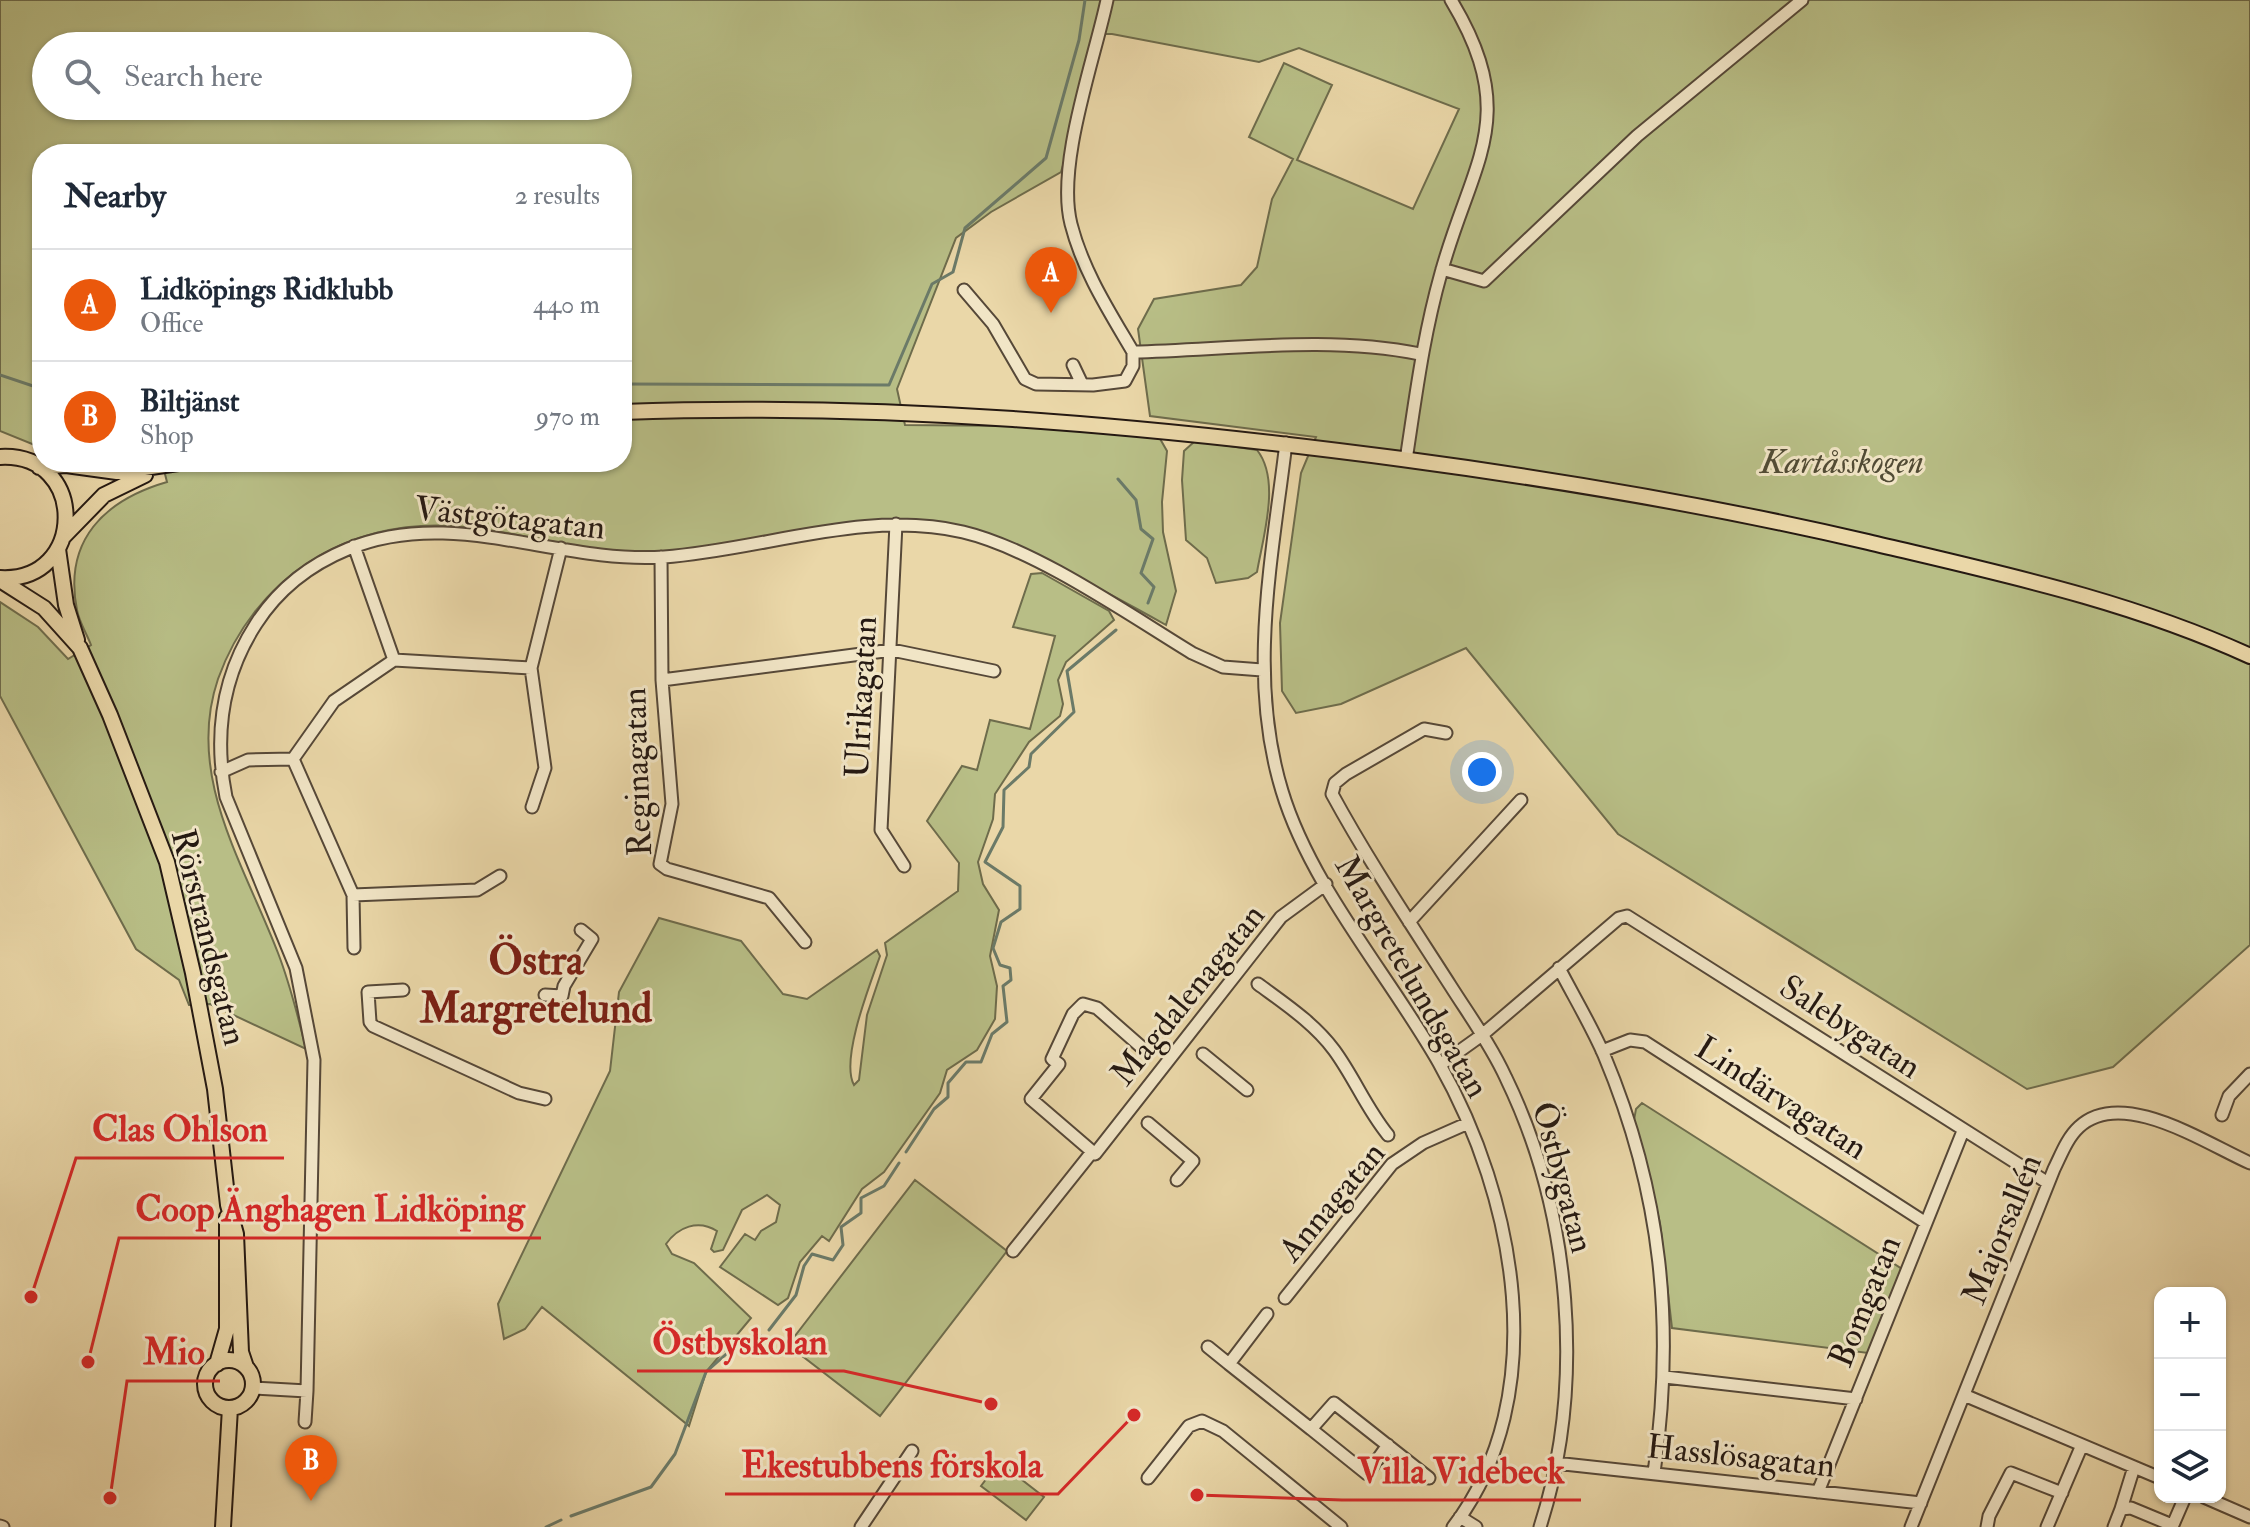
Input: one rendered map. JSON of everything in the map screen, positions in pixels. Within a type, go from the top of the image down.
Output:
[{"type":"main road","points":[[632,412],[837,412],[1153,428],[1286,443],[1602,487],[1776,521],[2107,600],[2203,635],[2250,656]]},
{"type":"main road","points":[[0,444],[6,457],[32,465]]},
{"type":"main road","name":"Rörstrandsgatan","points":[[45,472],[66,505],[61,543],[66,605],[80,648],[110,715],[167,862],[193,973],[215,1089],[228,1205],[227,1329],[217,1364],[208,1374],[206,1388],[215,1403],[230,1408]]},
{"type":"main road","points":[[0,579],[36,570],[104,495],[127,481],[154,472]]},
{"type":"main road","name":"Rörstrandsgatan","points":[[0,579],[44,608],[80,648]]},
{"type":"main road","name":"Rörstrandsgatan","points":[[228,1205],[236,1234],[241,1352],[253,1388]]},
{"type":"main road","points":[[217,1364],[232,1360],[246,1367]]},
{"type":"main road","points":[[223,1527],[230,1408],[245,1402],[253,1388]]},
{"type":"street","points":[[964,290],[993,324],[1025,379],[1036,384],[1112,385],[1125,381],[1133,366],[1133,352],[1100,297],[1081,254],[1070,222],[1068,195],[1077,127],[1107,0]]},
{"type":"street","points":[[1406,460],[1420,354],[1442,269],[1482,158],[1488,121],[1487,89],[1480,62],[1469,29],[1451,0]]},
{"type":"street","points":[[1442,269],[1484,281],[1637,136],[1802,0]]},
{"type":"street","points":[[1133,352],[1184,348],[1338,347],[1394,348],[1420,354]]},
{"type":"street","points":[[1073,365],[1082,384]]},
{"type":"street","name":"Margretelundsgatan","points":[[1286,443],[1262,670],[1264,715],[1279,782],[1294,826],[1326,884],[1440,1065],[1496,1202],[1512,1285],[1514,1339],[1509,1389],[1499,1435],[1483,1478],[1457,1522]]},
{"type":"street","name":"Västgötagatan","points":[[305,1422],[316,1106],[312,1047],[296,968],[231,815],[221,772],[219,746],[224,700],[235,662],[250,633],[293,580],[314,564],[354,546],[389,535],[426,531],[661,557],[896,524],[962,532],[1006,547],[1192,653],[1223,667],[1262,670]]},
{"type":"street","name":"Ulrikagatan","points":[[896,524],[881,830],[904,866]]},
{"type":"street","points":[[354,546],[394,660]]},
{"type":"street","points":[[532,807],[545,768],[531,668],[561,548]]},
{"type":"street","name":"Reginagatan","points":[[661,557],[662,680],[672,804],[660,864],[667,869],[769,898],[805,942]]},
{"type":"street","points":[[662,680],[892,650],[994,671]]},
{"type":"street","points":[[293,759],[334,701],[394,660],[531,668]]},
{"type":"street","name":"Östbygatan","points":[[1446,733],[1424,729],[1346,774],[1335,783],[1332,794],[1369,862],[1482,1035],[1506,1077],[1536,1151],[1559,1256],[1565,1357],[1555,1463],[1540,1527]]},
{"type":"street","points":[[221,772],[248,760],[293,759]]},
{"type":"street","points":[[293,759],[353,895],[354,948]]},
{"type":"street","points":[[1409,922],[1521,800]]},
{"type":"street","points":[[353,895],[477,890],[500,876]]},
{"type":"street","name":"Magdalenagatan","points":[[1013,1251],[1281,917],[1326,884]]},
{"type":"street","name":"Salebygatan","points":[[1559,968],[1623,916],[2048,1183]]},
{"type":"street","points":[[545,995],[562,996],[564,986],[592,939],[581,930]]},
{"type":"street","points":[[1440,1065],[1482,1035],[1559,968],[1602,1051],[1633,1132],[1654,1225],[1664,1298],[1665,1377],[1654,1473]]},
{"type":"street","points":[[1258,984],[1303,1019],[1332,1047],[1362,1101],[1388,1135]]},
{"type":"street","points":[[403,990],[368,992],[373,1026],[519,1093],[545,1099]]},
{"type":"street","points":[[1096,1150],[1031,1099],[1059,1064],[1052,1059],[1073,1014],[1083,1004],[1097,1008],[1147,1052]]},
{"type":"street","name":"Lindärvagatan","points":[[1602,1051],[1630,1040],[1645,1042],[1926,1223]]},
{"type":"street","points":[[1203,1054],[1247,1090]]},
{"type":"street","points":[[2222,1115],[2229,1096],[2250,1074]]},
{"type":"street","name":"Majorsallén","points":[[1911,1527],[2048,1183],[2079,1126],[2096,1116],[2112,1112],[2150,1118],[2250,1163]]},
{"type":"street","points":[[1148,1123],[1193,1161],[1177,1180]]},
{"type":"street","name":"Annagatan","points":[[1285,1298],[1392,1164],[1423,1143],[1466,1124]]},
{"type":"street","name":"Bomgatan","points":[[1818,1492],[1963,1131]]},
{"type":"street","points":[[1229,1364],[1267,1314]]},
{"type":"street","points":[[1208,1347],[1367,1474],[1388,1445]]},
{"type":"street","points":[[1665,1377],[1856,1399]]},
{"type":"street","points":[[253,1388],[307,1391]]},
{"type":"street","points":[[1964,1395],[2154,1475]]},
{"type":"street","points":[[1311,1429],[1334,1403],[1429,1478]]},
{"type":"street","points":[[1148,1478],[1189,1426],[1208,1423],[1223,1431],[1341,1527]]},
{"type":"street","points":[[2047,1527],[2082,1445]]},
{"type":"street","points":[[861,1527],[912,1451]]},
{"type":"street","name":"Hasslösagatan","points":[[1555,1463],[1921,1503]]},
{"type":"street","points":[[2114,1527],[2134,1467]]},
{"type":"street","points":[[1987,1527],[1989,1516],[2011,1473],[2062,1493]]},
{"type":"street","points":[[2121,1509],[2131,1508],[2172,1526],[2182,1503]]},
{"type":"street","points":[[2218,1503],[2250,1517]]},
{"type":"street","points":[[1457,1522],[1476,1527]]},
{"type":"green space","name":"Kartåsskogen","points":[[0,0],[2250,0],[2250,945],[2113,1067],[2027,1089],[1618,834],[1466,648],[1341,704],[1296,713],[1282,691],[1280,623],[1301,473],[1316,437],[1150,416],[1138,329],[1154,299],[1241,285],[1257,267],[1272,199],[1293,159],[1249,137],[1284,63],[1332,85],[1297,160],[1413,209],[1459,109],[1299,48],[1259,62],[1102,34],[1061,172],[991,212],[956,238],[897,389],[905,425],[1026,426],[1159,437],[1167,451],[1162,502],[1163,532],[1176,591],[1166,625],[1017,548],[973,531],[926,521],[844,524],[668,552],[615,551],[476,528],[414,526],[377,533],[342,545],[309,562],[280,584],[255,612],[234,643],[218,679],[210,715],[209,750],[223,819],[282,965],[306,1049],[210,1004],[189,1005],[179,980],[136,949],[0,696],[0,602],[38,627],[68,659],[91,645],[78,614],[74,585],[76,563],[83,543],[108,512],[125,500],[167,482],[164,472],[632,472],[632,144],[32,144],[32,444],[0,431]]},
{"type":"green space","points":[[1195,441],[1257,450],[1264,462],[1269,493],[1266,526],[1257,572],[1248,578],[1216,583],[1207,558],[1186,540],[1182,480],[1184,451]]},
{"type":"green space","points":[[1042,573],[1109,611],[1114,620],[1066,662],[1058,680],[1063,704],[1060,716],[1029,742],[995,794],[993,819],[978,862],[983,884],[999,910],[990,956],[997,986],[995,1019],[977,1050],[947,1070],[940,1093],[884,1172],[862,1189],[829,1241],[822,1236],[800,1262],[788,1298],[778,1305],[720,1267],[745,1234],[755,1240],[761,1231],[776,1222],[780,1205],[767,1195],[742,1210],[723,1250],[714,1252],[711,1249],[717,1231],[696,1225],[682,1229],[666,1244],[672,1254],[694,1263],[751,1318],[706,1372],[689,1426],[542,1307],[525,1329],[504,1339],[498,1304],[610,1071],[619,992],[659,918],[741,941],[783,994],[807,999],[877,950],[880,956],[853,1041],[851,1073],[854,1085],[859,1080],[867,1015],[887,955],[885,943],[958,891],[959,863],[927,821],[962,766],[977,770],[990,720],[1030,729],[1055,636],[1013,627],[1031,574]]},
{"type":"green space","points":[[1642,1103],[1902,1269],[1868,1353],[1672,1328],[1660,1223],[1634,1120],[1636,1109]]},
{"type":"green space","points":[[915,1180],[1007,1251],[880,1416],[788,1345]]},
{"type":"green space","points":[[999,1462],[1044,1497],[1026,1520],[981,1486]]},
{"type":"waterway","points":[[632,384],[889,385],[932,284],[953,272],[965,228],[1046,158],[1079,40],[1085,0]]},
{"type":"waterway","points":[[0,375],[32,386]]},
{"type":"waterway","points":[[1118,479],[1136,500],[1141,529],[1153,539],[1141,573],[1154,587],[1148,603]]},
{"type":"waterway","points":[[906,1152],[934,1109],[948,1097],[948,1083],[966,1062],[981,1062],[992,1034],[1007,1022],[1003,986],[1011,980],[1010,968],[1000,965],[993,948],[1001,922],[1020,909],[1020,886],[985,862],[1003,827],[1004,790],[1029,767],[1031,754],[1074,712],[1067,671],[1116,630]]},
{"type":"waterway","points":[[769,1330],[796,1295],[804,1266],[812,1254],[833,1260],[843,1245],[841,1227],[861,1213],[861,1198],[884,1186],[899,1163]]},
{"type":"waterway","points":[[571,1516],[651,1487],[675,1454],[706,1372],[733,1348],[761,1336]]},
{"type":"waterway","points":[[546,1527],[561,1520]]},
{"type":"place","name":"Lidköpings Ridklubb","points":[[1051,313]]},
{"type":"place","name":"Clas Ohlson","points":[[31,1297]]},
{"type":"place","name":"Coop Änghagen Lidköping","points":[[88,1362]]},
{"type":"place","name":"Östbyskolan","points":[[991,1404]]},
{"type":"place","name":"Ekestubbens förskola","points":[[1134,1415]]},
{"type":"place","name":"Villa Videbeck","points":[[1197,1495]]},
{"type":"place","name":"Mio","points":[[110,1498]]},
{"type":"place","name":"Biltjänst","points":[[311,1501]]},
{"type":"district","name":"Östra Margretelund","points":[[536,983]]}]
